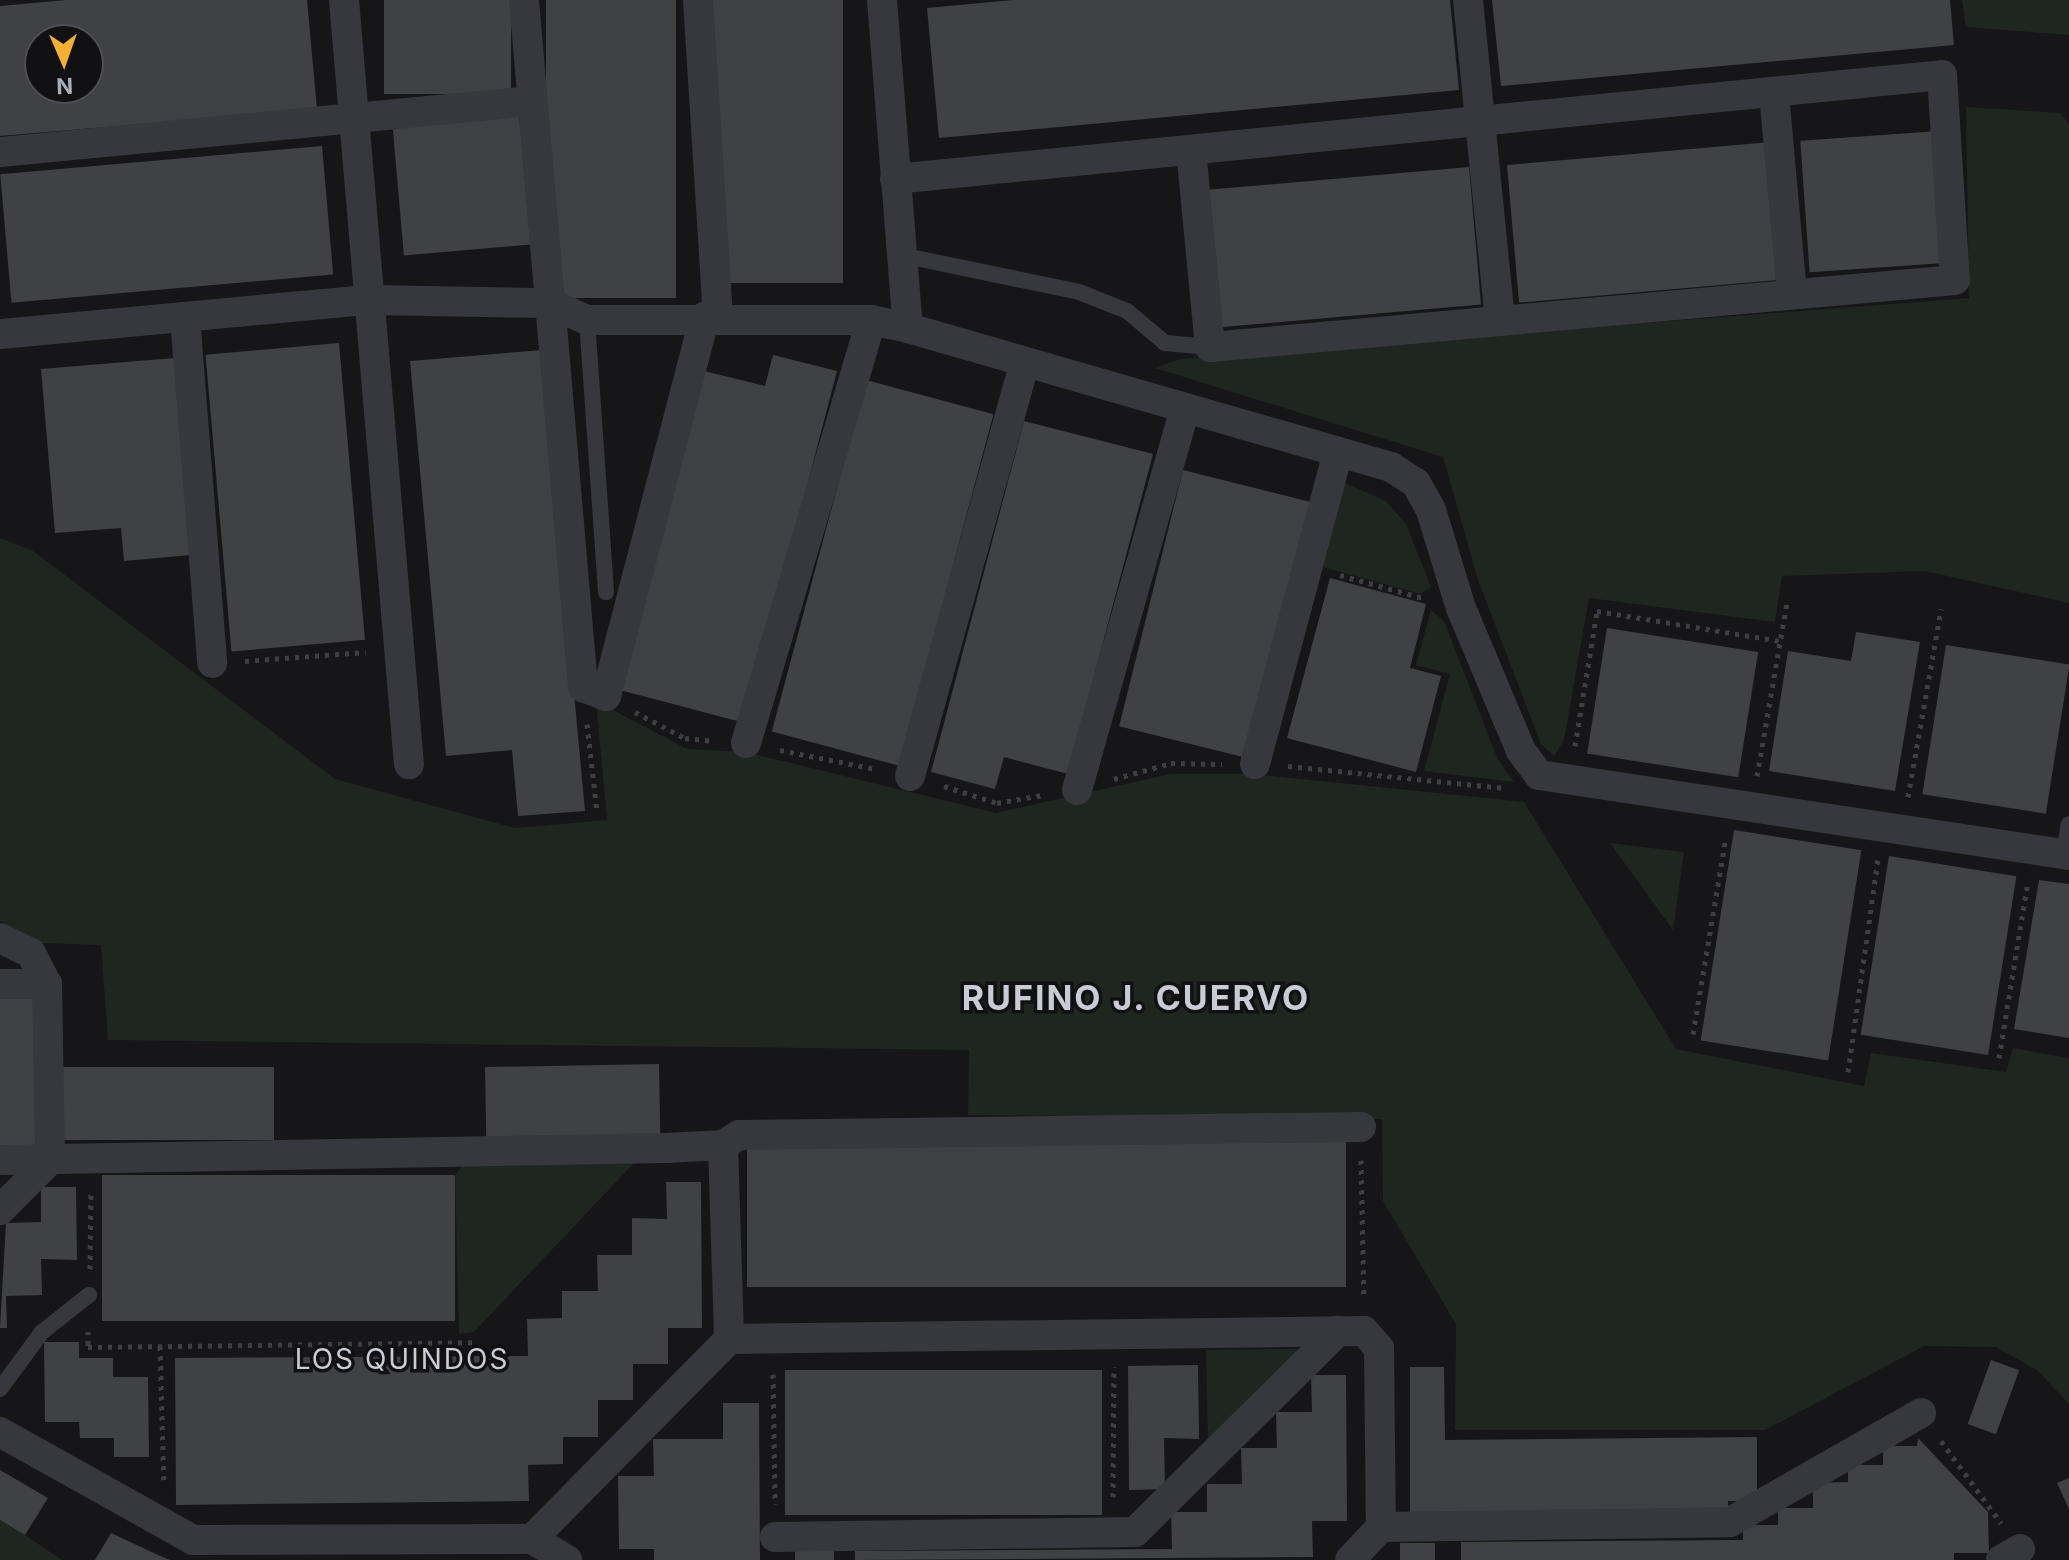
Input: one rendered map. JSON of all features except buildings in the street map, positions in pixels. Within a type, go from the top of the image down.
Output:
[{"type":"street","points":[[344,0],[409,764]]},
{"type":"street","points":[[524,0],[583,687],[606,696],[711,317],[698,0]]},
{"type":"street","points":[[882,0],[908,328]]},
{"type":"street","points":[[1468,0],[1500,319]]},
{"type":"street","points":[[895,179],[1191,151],[1481,124],[1942,75],[1955,280],[1210,347],[1191,151]]},
{"type":"street","points":[[1774,93],[1792,294]]},
{"type":"street","points":[[0,152],[532,101]]},
{"type":"street","points":[[0,334],[370,300],[549,303],[587,320],[711,317],[871,320],[908,328],[1184,411],[1391,467],[1416,483],[1431,510],[1461,608],[1521,751],[1539,775],[1742,802],[2066,854]]},
{"type":"street","points":[[185,317],[212,663]]},
{"type":"street","points":[[746,743],[871,320]]},
{"type":"street","points":[[910,776],[1024,364]]},
{"type":"street","points":[[1077,790],[1184,411]]},
{"type":"street","points":[[1255,764],[1338,453]]},
{"type":"street","points":[[0,938],[31,953],[47,984],[50,1160],[0,1210]]},
{"type":"street","points":[[0,984],[47,984]]},
{"type":"street","points":[[0,1160],[92,1162],[723,1145],[739,1135],[1361,1127]]},
{"type":"street","points":[[723,1145],[729,1339]]},
{"type":"street","points":[[775,1537],[1135,1532],[1351,1331]]},
{"type":"street","points":[[532,1539],[729,1339],[1351,1331],[1379,1348],[1381,1527],[1350,1560]]},
{"type":"street","points":[[1381,1527],[1730,1522],[1921,1413]]},
{"type":"street","points":[[0,1432],[193,1540],[532,1539],[567,1560]]},
{"type":"lane","points":[[901,255],[1079,292],[1127,311],[1165,343],[1210,347]]},
{"type":"lane","points":[[587,320],[606,592]]},
{"type":"lane","points":[[2066,854],[2069,824]]},
{"type":"lane","points":[[0,1389],[42,1332],[89,1295]]},
{"type":"path","points":[[1308,567],[1461,608]]},
{"type":"path","points":[[1693,1034],[1787,603]]},
{"type":"path","points":[[1848,1072],[1893,826],[1941,609]]},
{"type":"path","points":[[1569,780],[1597,611],[1781,641]]},
{"type":"path","points":[[212,663],[399,650]]},
{"type":"path","points":[[583,687],[597,812]]},
{"type":"path","points":[[1999,1058],[2034,849]]},
{"type":"path","points":[[1351,1331],[1361,1127]]},
{"type":"path","points":[[92,1162],[88,1347],[474,1342]]},
{"type":"path","points":[[1113,1532],[1114,1334]]},
{"type":"path","points":[[773,1339],[775,1537]]},
{"type":"path","points":[[160,1346],[165,1524]]},
{"type":"path","points":[[1921,1413],[2011,1555]]},
{"type":"shaded area","points":[[1962,0],[2069,0],[2069,35],[1966,27]]},
{"type":"shaded area","points":[[1966,107],[2060,113],[2069,123],[2069,603],[1925,571],[1782,576],[1775,622],[1589,598],[1564,740],[1554,756],[1541,744],[1478,580],[1443,457],[1155,368],[1179,359],[1969,298]]},
{"type":"shaded area","points":[[1340,481],[1386,501],[1406,524],[1431,587],[1421,594],[1319,566]]},
{"type":"shaded area","points":[[0,538],[33,551],[335,779],[515,828],[607,820],[596,701],[687,749],[746,752],[996,813],[1171,774],[1253,774],[1524,802],[1676,1049],[1864,1086],[1871,1053],[2006,1072],[2013,1048],[2069,1058],[2069,1404],[2037,1370],[1996,1347],[1924,1346],[1765,1430],[1455,1430],[1456,1324],[1383,1201],[1382,1119],[968,1115],[969,1050],[108,1040],[101,945],[41,943],[0,921]]},
{"type":"shaded area","points":[[1431,610],[1444,621],[1498,760],[1514,782],[1424,771],[1450,674],[1416,665]]},
{"type":"shaded area","points":[[1610,843],[1684,852],[1673,930]]},
{"type":"shaded area","points":[[635,1162],[474,1332],[459,1334],[455,1175],[462,1166]]},
{"type":"shaded area","points":[[1298,1349],[1301,1356],[1208,1442],[1206,1350]]},
{"type":"shaded area","points":[[0,1520],[25,1535],[62,1560],[0,1560]]},
{"type":"district","name":"RUFINO J. CUERVO","points":[[1136,998]]},
{"type":"district","name":"LOS QUINDOS","points":[[402,1359]]}]
